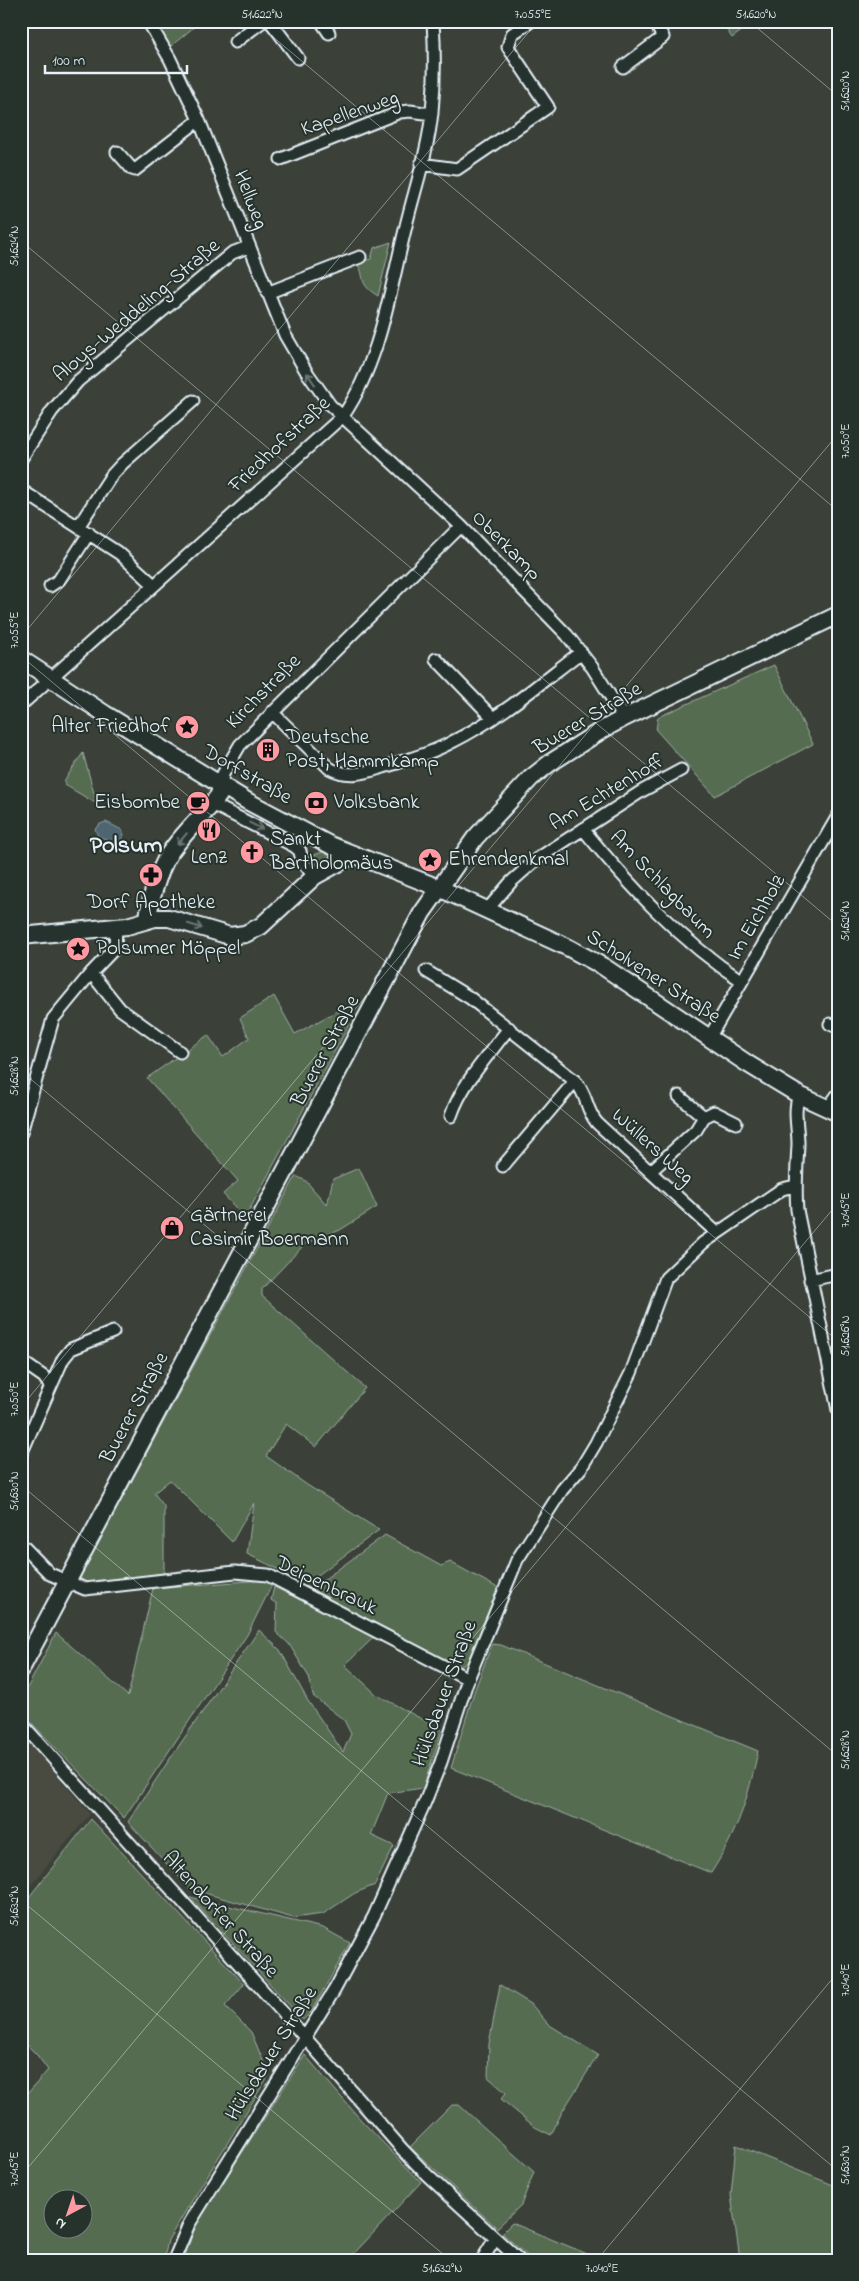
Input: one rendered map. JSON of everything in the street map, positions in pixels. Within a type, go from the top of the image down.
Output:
[{"type":"main road","name":"Buerer Straße","points":[[21,1669],[422,913],[475,838],[531,778],[581,743],[624,718],[838,615]]},
{"type":"main road","name":"Dorfstraße","points":[[21,659],[221,786],[330,845],[439,888]]},
{"type":"main road","name":"Kirchstraße","points":[[148,920],[148,910],[164,863],[170,853],[219,795],[221,786]]},
{"type":"main road","points":[[21,936],[116,927],[155,918],[169,918],[230,936],[245,934],[261,926],[315,876],[353,855]]},
{"type":"main road","name":"Scholvener Straße","points":[[439,888],[568,948],[604,967],[748,1064],[799,1095],[833,1110]]},
{"type":"street","name":"Hellweg","points":[[148,21],[170,59],[198,120],[285,336],[295,355],[330,405],[343,416]]},
{"type":"street","points":[[235,42],[263,21]]},
{"type":"street","points":[[270,21],[298,58]]},
{"type":"street","points":[[320,21],[329,33]]},
{"type":"street","name":"Friedhofstraße","points":[[21,704],[343,416],[358,394],[369,371],[432,114],[436,57],[433,21]]},
{"type":"street","points":[[421,164],[457,169],[548,108],[508,47],[512,34],[531,21]]},
{"type":"street","points":[[623,67],[663,37],[654,21]]},
{"type":"street","name":"Kapellenweg","points":[[281,159],[400,112],[432,114]]},
{"type":"street","points":[[117,152],[135,170],[198,120]]},
{"type":"street","name":"Aloys-Weddeling-Straße","points":[[21,459],[52,411],[78,381],[232,253],[248,246]]},
{"type":"street","points":[[267,293],[360,257]]},
{"type":"street","points":[[78,526],[111,476],[122,464],[192,402]]},
{"type":"street","name":"Oberkamp","points":[[343,416],[461,526],[523,589],[581,652],[624,718]]},
{"type":"street","points":[[21,490],[130,561],[154,585]]},
{"type":"street","name":"Kirchstraße","points":[[221,786],[223,774],[240,745],[461,526]]},
{"type":"street","points":[[50,586],[59,580],[89,533]]},
{"type":"street","points":[[272,712],[329,768],[340,774],[353,774],[434,751],[454,742],[493,718],[581,652]]},
{"type":"street","points":[[436,659],[493,718]]},
{"type":"street","name":"Am Echtenhoff","points":[[487,910],[511,882],[537,859],[642,791],[681,770]]},
{"type":"street","points":[[212,804],[294,846],[300,851],[300,858],[315,876]]},
{"type":"street","name":"Im Eichholz","points":[[708,1038],[838,816]]},
{"type":"street","name":"Am Schlagbaum","points":[[583,829],[607,858],[689,943],[714,964],[742,981]]},
{"type":"street","points":[[21,1132],[53,1019],[91,973],[116,948],[116,927]]},
{"type":"street","name":"Wüllers Weg","points":[[426,971],[464,993],[575,1081],[583,1089],[588,1110],[597,1124],[717,1232]]},
{"type":"street","points":[[91,973],[120,1009],[180,1052]]},
{"type":"street","points":[[450,1116],[465,1087],[509,1028]]},
{"type":"street","points":[[503,1166],[575,1081]]},
{"type":"street","points":[[833,1110],[838,1094]]},
{"type":"street","points":[[799,1095],[795,1106],[798,1142],[795,1186],[797,1210],[838,1410]]},
{"type":"street","points":[[679,1096],[704,1117]]},
{"type":"street","points":[[651,1171],[696,1130],[704,1117],[714,1112],[736,1123]]},
{"type":"street","name":"Hülsdauer Straße","points":[[174,2260],[189,2224],[335,1989],[378,1908],[438,1770],[468,1679],[517,1560],[562,1490],[581,1468],[631,1373],[666,1278],[677,1265],[717,1232],[782,1189],[795,1186]]},
{"type":"street","points":[[810,1280],[838,1274]]},
{"type":"street","points":[[21,1454],[63,1359],[71,1350],[113,1332]]},
{"type":"street","points":[[21,1361],[44,1377],[50,1386]]},
{"type":"street","name":"Deipenbrauk","points":[[21,1544],[50,1574],[85,1589],[235,1572],[268,1576],[468,1679]]},
{"type":"street","name":"Altendorfer Straße","points":[[21,1723],[80,1786],[421,2169],[519,2260]]},
{"type":"street","points":[[482,2260],[495,2239]]},
{"type":"shaded area","points":[[21,1734],[90,1814],[21,1897]]},
{"type":"green space","points":[[154,21],[201,21],[170,47]]},
{"type":"green space","points":[[721,21],[755,21],[732,38]]},
{"type":"green space","points":[[391,242],[378,296],[364,283],[356,263],[371,259],[374,248]]},
{"type":"green space","points":[[774,665],[813,744],[715,796],[656,730],[658,717]]},
{"type":"green space","points":[[83,753],[97,804],[65,785],[64,781]]},
{"type":"green space","points":[[325,851],[331,857],[314,868],[309,863],[314,855]]},
{"type":"green space","points":[[274,996],[295,1034],[337,1011],[350,1023],[245,1218],[223,1194],[238,1181],[147,1078],[208,1035],[223,1057],[249,1038],[240,1018]]},
{"type":"green space","points":[[359,1168],[377,1207],[340,1230],[305,1244],[262,1289],[262,1296],[365,1388],[316,1447],[286,1424],[266,1456],[307,1485],[379,1530],[307,1583],[247,1554],[254,1503],[232,1542],[170,1480],[154,1493],[164,1506],[164,1573],[85,1584],[80,1577],[296,1176],[306,1181],[327,1205],[333,1179]]},
{"type":"green space","points":[[385,1535],[441,1566],[450,1562],[498,1588],[467,1663],[459,1667],[311,1589]]},
{"type":"green space","points":[[263,1580],[273,1583],[247,1635],[124,1818],[21,1712],[21,1700],[56,1633],[128,1696],[153,1588]]},
{"type":"green space","points":[[274,1587],[375,1636],[345,1665],[377,1695],[442,1730],[423,1788],[388,1793],[371,1835],[394,1846],[375,1885],[355,1893],[323,1914],[293,1918],[190,1889],[128,1822],[259,1630],[280,1650],[308,1701],[343,1752],[351,1734],[344,1720],[313,1696],[309,1677],[289,1644],[276,1632],[277,1604],[271,1600]]},
{"type":"green space","points":[[492,1644],[501,1645],[758,1751],[741,1814],[728,1843],[711,1873],[451,1768],[474,1692]]},
{"type":"green space","points":[[91,1819],[244,1984],[225,2006],[251,2032],[269,2075],[168,2240],[164,2260],[21,2260],[21,2101],[48,2070],[37,2055],[21,2039],[21,1907]]},
{"type":"green space","points":[[190,1897],[323,1928],[350,1943],[311,2012],[303,2020]]},
{"type":"green space","points":[[500,1985],[531,2004],[548,2024],[598,2055],[562,2112],[551,2135],[535,2127],[501,2099],[506,2093],[488,2077],[489,2044]]},
{"type":"green space","points":[[305,2055],[361,2120],[421,2182],[348,2260],[184,2260],[195,2226]]},
{"type":"green space","points":[[452,2105],[459,2105],[534,2172],[521,2205],[497,2228],[410,2147]]},
{"type":"green space","points":[[736,2145],[838,2187],[838,2260],[740,2260],[731,2195]]},
{"type":"green space","points":[[512,2223],[602,2260],[532,2260],[502,2233]]},
{"type":"water","points":[[106,822],[122,830],[124,835],[122,839],[116,843],[98,836],[95,829],[100,824]]},
{"type":"place","name":"Alter Friedhof","points":[[187,727]]},
{"type":"place","name":"Deutsche Post, Hammkamp","points":[[268,750]]},
{"type":"place","name":"Eisbombe","points":[[198,803]]},
{"type":"place","name":"Volksbank","points":[[316,803]]},
{"type":"place","name":"Lenz","points":[[209,830]]},
{"type":"place","name":"Sankt Bartholomäus","points":[[252,852]]},
{"type":"place","name":"Ehrendenkmal","points":[[430,860]]},
{"type":"place","name":"Dorf Apotheke","points":[[151,875]]},
{"type":"place","name":"Polsumer Möppel","points":[[78,949]]},
{"type":"place","name":"Gärtnerei Casimir Boermann","points":[[172,1228]]},
{"type":"district","name":"Polsum","points":[[126,846]]}]
